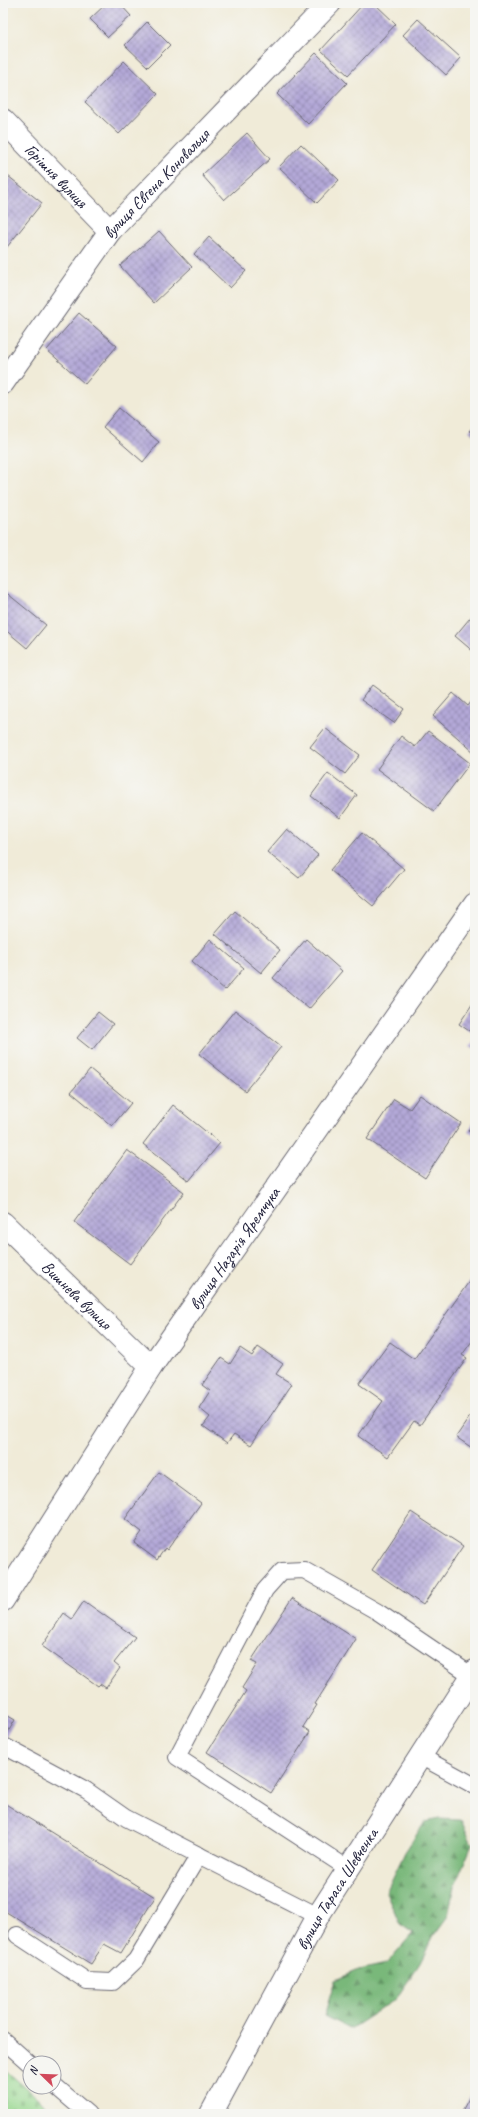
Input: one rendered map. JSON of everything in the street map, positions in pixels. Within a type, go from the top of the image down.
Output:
[{"type":"street","name":"вулиця Євгена Коновальця","points":[[3,383],[110,232],[330,3]]},
{"type":"street","name":"Горішня вулиця","points":[[3,120],[110,232]]},
{"type":"street","name":"вулиця Назарія Яремчука","points":[[3,1602],[151,1367],[475,904]]},
{"type":"street","name":"Вишнева вулиця","points":[[3,1223],[151,1367]]},
{"type":"street","name":"вулиця Тараса Шевченка","points":[[211,2114],[318,1916],[347,1868],[473,1673]]},
{"type":"lane","points":[[347,1868],[177,1757],[264,1590],[282,1571],[304,1570],[378,1612],[473,1673]]},
{"type":"lane","points":[[6,1748],[86,1790],[126,1818],[318,1916]]},
{"type":"lane","points":[[420,1756],[475,1786]]},
{"type":"lane","points":[[17,1935],[87,1981],[113,1982],[136,1960],[199,1855]]},
{"type":"lane","points":[[3,2040],[22,2057]]},
{"type":"lane","points":[[62,2092],[88,2114]]},
{"type":"green space","points":[[439,1819],[461,1820],[472,1844],[454,1887],[448,1916],[434,1935],[420,1963],[396,1999],[350,2029],[324,2016],[335,1980],[359,1970],[386,1964],[413,1933],[400,1924],[386,1892],[405,1852],[425,1822]]},
{"type":"green space","points":[[3,2068],[22,2084],[22,2095],[34,2095],[56,2114],[3,2114]]},
{"type":"building","points":[[107,3],[119,3],[131,16],[108,37],[90,19]]},
{"type":"building","points":[[364,3],[374,3],[396,24],[348,75],[321,50]]},
{"type":"building","points":[[418,19],[461,58],[446,75],[403,35]]},
{"type":"building","points":[[147,22],[170,45],[148,67],[125,45]]},
{"type":"building","points":[[316,53],[347,83],[308,124],[277,94]]},
{"type":"building","points":[[124,61],[158,94],[119,134],[85,102]]},
{"type":"building","points":[[247,133],[270,159],[224,200],[202,175]]},
{"type":"building","points":[[301,144],[339,180],[317,203],[279,167]]},
{"type":"building","points":[[3,172],[42,203],[3,252]]},
{"type":"building","points":[[159,231],[192,267],[154,303],[120,266]]},
{"type":"building","points":[[209,237],[246,271],[230,288],[194,254]]},
{"type":"building","points":[[79,313],[117,346],[85,384],[47,350]]},
{"type":"building","points":[[119,408],[159,442],[143,462],[103,427]]},
{"type":"building","points":[[475,424],[475,436],[469,431]]},
{"type":"building","points":[[3,590],[46,625],[27,648],[3,628]]},
{"type":"building","points":[[475,612],[475,653],[455,636]]},
{"type":"building","points":[[372,685],[404,709],[394,723],[361,700]]},
{"type":"building","points":[[453,693],[468,706],[475,697],[475,753],[433,716]]},
{"type":"building","points":[[325,728],[360,755],[345,774],[310,747]]},
{"type":"building","points":[[428,731],[470,763],[434,811],[377,769],[401,736],[415,747]]},
{"type":"building","points":[[328,773],[357,795],[340,818],[311,796]]},
{"type":"building","points":[[287,829],[318,855],[299,878],[267,852]]},
{"type":"building","points":[[362,833],[404,869],[373,906],[330,870]]},
{"type":"building","points":[[235,911],[280,950],[261,973],[215,934]]},
{"type":"building","points":[[210,939],[244,968],[225,990],[192,961]]},
{"type":"building","points":[[306,939],[342,971],[309,1009],[273,978]]},
{"type":"building","points":[[475,1000],[475,1035],[459,1024]]},
{"type":"building","points":[[235,1010],[281,1047],[245,1091],[199,1054]]},
{"type":"building","points":[[98,1012],[113,1024],[92,1050],[77,1038]]},
{"type":"building","points":[[475,1039],[475,1049],[470,1046]]},
{"type":"building","points":[[90,1069],[131,1103],[112,1126],[71,1092]]},
{"type":"building","points":[[420,1095],[461,1123],[425,1178],[367,1139],[394,1099],[410,1109]]},
{"type":"building","points":[[173,1105],[220,1143],[189,1181],[143,1144]]},
{"type":"building","points":[[475,1120],[475,1135],[468,1131]]},
{"type":"building","points":[[127,1150],[184,1192],[130,1264],[74,1222]]},
{"type":"building","points":[[473,1276],[475,1278],[475,1337],[462,1355],[467,1358],[420,1425],[414,1421],[388,1457],[358,1436],[383,1401],[359,1384],[390,1342],[414,1359]]},
{"type":"building","points":[[258,1347],[283,1364],[276,1374],[292,1384],[251,1445],[234,1434],[227,1443],[203,1426],[210,1417],[199,1408],[210,1391],[202,1385],[221,1358],[230,1364],[240,1348],[252,1356]]},
{"type":"building","points":[[475,1409],[475,1450],[456,1437]]},
{"type":"building","points":[[159,1472],[201,1503],[167,1550],[165,1548],[157,1560],[134,1543],[142,1532],[125,1519]]},
{"type":"building","points":[[411,1512],[463,1546],[423,1605],[372,1570]]},
{"type":"building","points":[[292,1598],[356,1639],[315,1704],[317,1705],[303,1727],[310,1732],[271,1793],[207,1752],[246,1691],[242,1688],[257,1664],[251,1661]]},
{"type":"building","points":[[84,1601],[135,1637],[114,1663],[120,1668],[106,1688],[100,1684],[98,1686],[42,1646],[64,1613],[72,1619]]},
{"type":"building","points":[[3,1713],[15,1720],[3,1741]]},
{"type":"building","points":[[4,1803],[155,1897],[121,1953],[104,1944],[91,1964],[3,1910]]},
{"type":"building","points":[[475,2087],[475,2114],[468,2114],[462,2111]]}]
